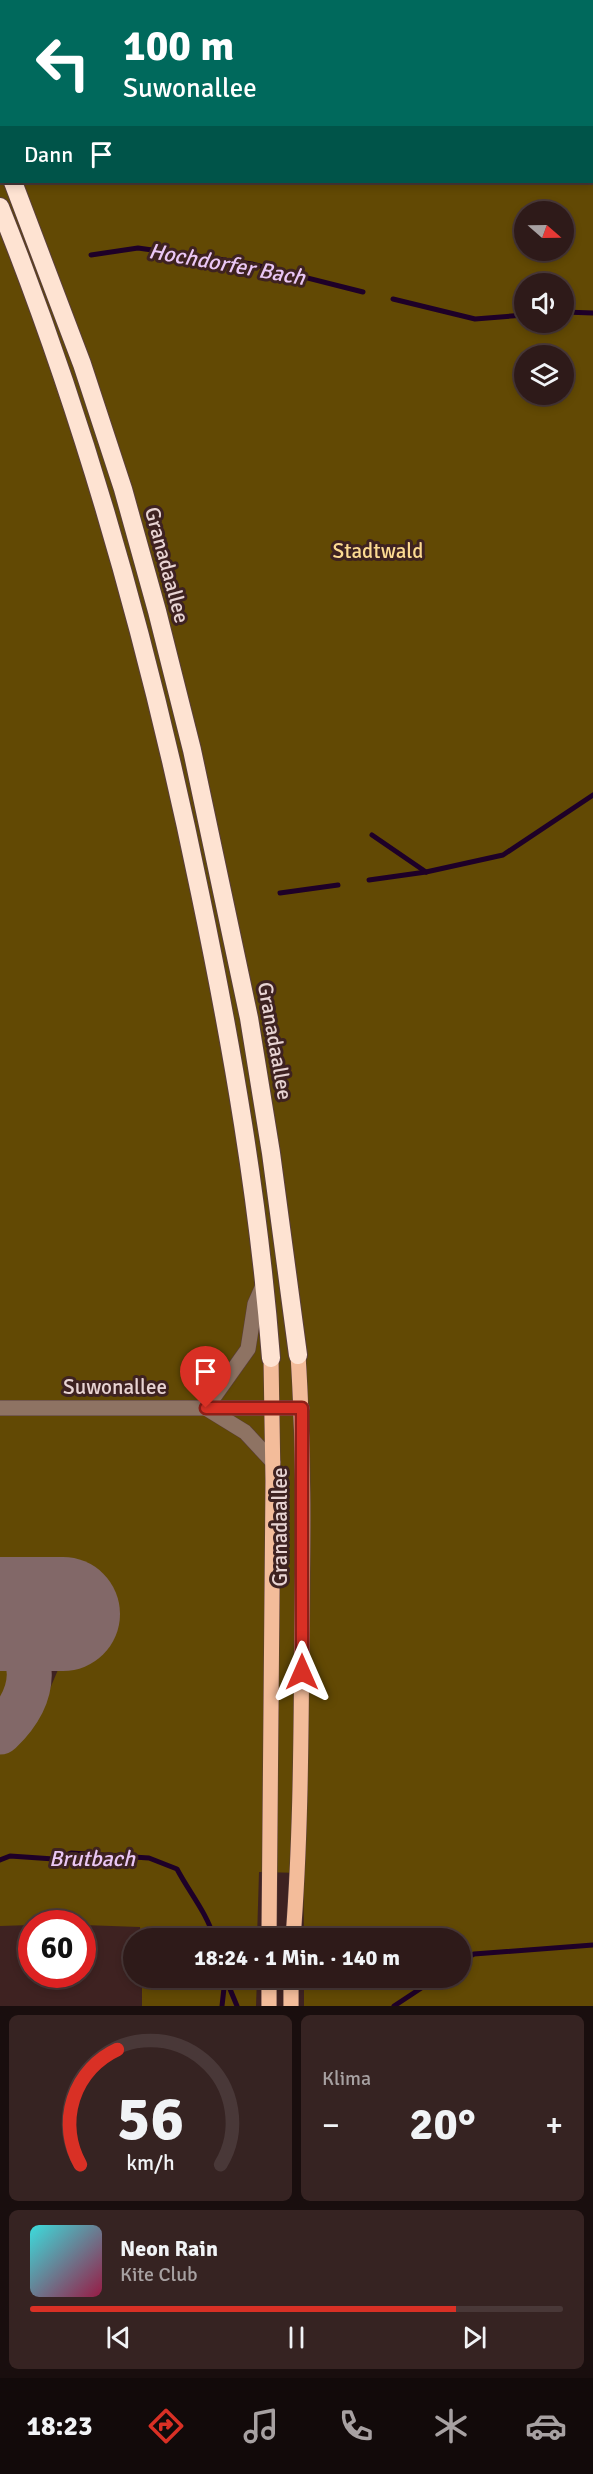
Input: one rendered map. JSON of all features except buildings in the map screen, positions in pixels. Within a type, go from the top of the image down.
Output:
[{"type":"highway","name":"Granadaallee","points":[[13,183],[82,364],[123,489],[192,750],[249,1018],[271,1153],[298,1355]]},
{"type":"highway","name":"Granadaallee","points":[[0,207],[61,373],[102,495],[155,691],[222,999],[248,1157],[265,1281],[271,1358]]},
{"type":"main road","name":"Granadaallee","points":[[293,1928],[298,1874],[301,1707],[302,1408],[298,1355]]},
{"type":"main road","name":"Granadaallee","points":[[269,1928],[273,1462],[271,1358]]},
{"type":"main road","points":[[269,1988],[269,2006]]},
{"type":"main road","points":[[291,1988],[291,2006]]},
{"type":"street","points":[[265,1281],[255,1304],[248,1349],[206,1408],[244,1432],[273,1462]]},
{"type":"street","name":"Suwonallee","points":[[0,1408],[302,1408]]},
{"type":"green space","name":"Stadtwald","points":[[0,183],[593,183],[593,2006],[304,2006],[304,1988],[471,1988],[471,1928],[304,1928],[303,1873],[259,1872],[257,1928],[140,1928],[96,1925],[96,1910],[18,1910],[18,1925],[0,1926],[0,1745],[46,1698],[66,1651],[66,1577],[0,1577]]},
{"type":"green space","points":[[0,1662],[11,1677],[14,1691],[10,1705],[0,1720]]},
{"type":"green space","points":[[142,1988],[257,1988],[256,2006],[142,2006]]},
{"type":"waterway","name":"Hochdorfer Bach","points":[[91,255],[138,248],[252,264],[363,292]]},
{"type":"waterway","name":"Hochdorfer Bach","points":[[393,299],[475,319],[514,316]]},
{"type":"waterway","name":"Hochdorfer Bach","points":[[574,312],[593,313]]},
{"type":"waterway","points":[[369,880],[426,872],[503,855],[593,795]]},
{"type":"waterway","points":[[372,835],[426,872]]},
{"type":"waterway","points":[[280,893],[338,885]]},
{"type":"waterway","name":"Brutbach","points":[[0,1860],[10,1856],[54,1859],[71,1853],[149,1858],[177,1869],[210,1928]]},
{"type":"waterway","points":[[471,1956],[593,1945]]},
{"type":"waterway","points":[[222,2006],[224,1988]]},
{"type":"waterway","name":"Brutbach","points":[[230,1988],[237,2006]]},
{"type":"waterway","points":[[394,2006],[421,1988]]},
{"type":"taxiway","points":[[0,1619],[22,1647],[28,1661],[29,1675],[22,1704],[0,1732]]},
{"type":"runway","points":[[0,1614],[63,1614]]},
{"type":"route","points":[[206,1408],[302,1408],[302,1672]]}]
